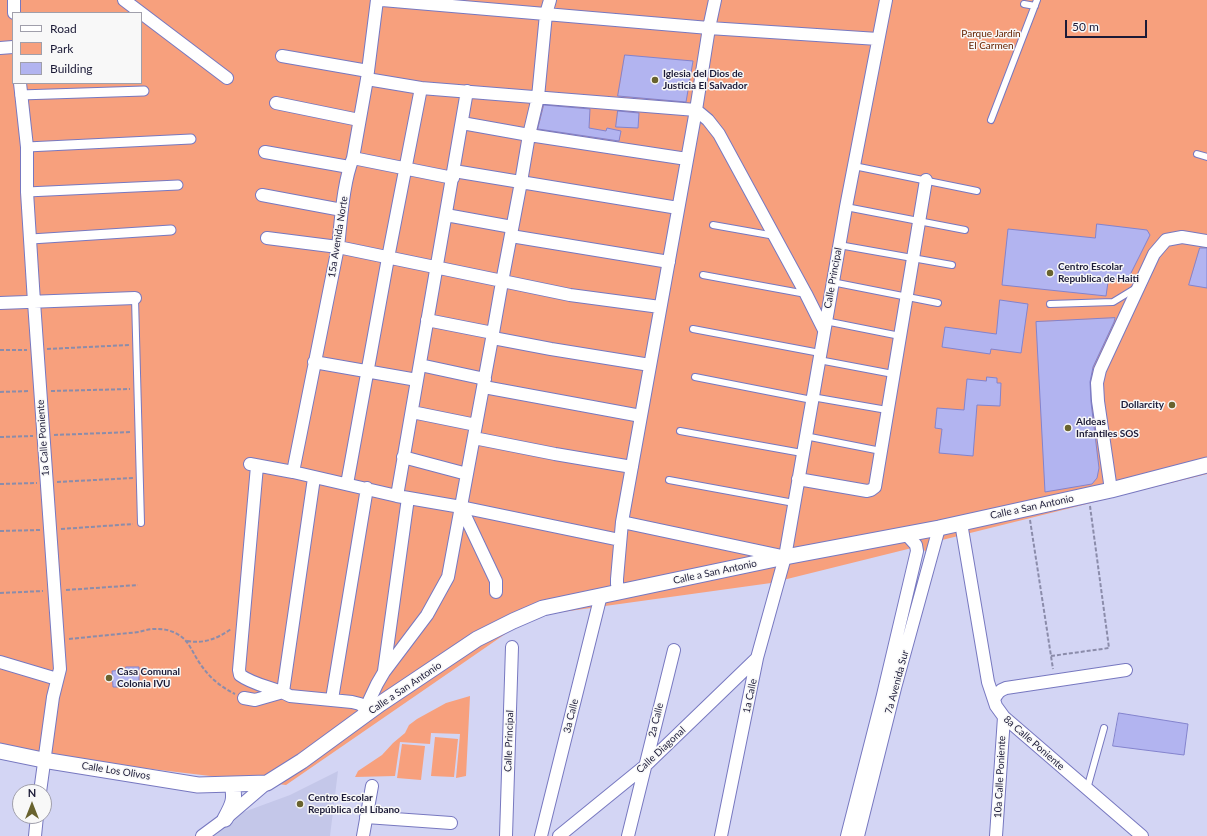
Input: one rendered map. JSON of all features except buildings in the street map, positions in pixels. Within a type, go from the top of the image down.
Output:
[{"type":"street","points":[[14,0],[14,12]]},
{"type":"street","points":[[124,0],[140,12]]},
{"type":"street","name":"15a Avenida Norte","points":[[293,472],[338,247],[342,210],[367,75],[377,0]]},
{"type":"street","points":[[382,0],[709,28],[878,39]]},
{"type":"street","points":[[369,712],[369,701],[384,672],[427,615],[448,577],[529,135],[538,98],[546,14],[550,0]]},
{"type":"street","points":[[620,591],[617,584],[617,579],[622,522],[715,0]]},
{"type":"street","name":"Calle Principal","points":[[785,557],[824,326],[886,0]]},
{"type":"street","points":[[142,14],[227,78]]},
{"type":"street","points":[[0,48],[12,47]]},
{"type":"street","points":[[282,56],[421,88],[696,110],[708,120],[719,134],[824,326]]},
{"type":"street","name":"1a Calle Poniente","points":[[20,84],[20,95],[27,147],[27,192],[60,669],[53,697],[41,784]]},
{"type":"street","points":[[347,484],[388,258],[421,88]]},
{"type":"street","points":[[20,95],[144,90]]},
{"type":"street","points":[[384,672],[402,497],[404,457],[467,91]]},
{"type":"street","points":[[276,104],[359,120]]},
{"type":"street","points":[[462,123],[529,135],[687,159]]},
{"type":"street","points":[[27,147],[191,139]]},
{"type":"street","points":[[265,152],[521,182],[678,208]]},
{"type":"street","points":[[798,479],[867,491],[874,487],[926,180]]},
{"type":"street","points":[[27,192],[178,185]]},
{"type":"street","points":[[262,195],[342,210]]},
{"type":"street","points":[[446,215],[512,231],[669,262]]},
{"type":"street","points":[[31,239],[171,230]]},
{"type":"street","points":[[1111,490],[1098,401],[1097,383],[1100,370],[1154,254],[1166,240],[1182,237],[1207,241]]},
{"type":"street","points":[[267,238],[338,247],[570,295],[660,307]]},
{"type":"street","points":[[0,303],[134,298]]},
{"type":"street","points":[[428,320],[551,349],[650,365]]},
{"type":"street","points":[[314,362],[417,380]]},
{"type":"street","points":[[420,365],[484,383],[641,416]]},
{"type":"street","points":[[412,412],[476,425]]},
{"type":"street","points":[[474,438],[632,467]]},
{"type":"street","points":[[404,457],[467,474]]},
{"type":"street","points":[[369,712],[360,704],[343,700],[290,696],[283,692],[251,682],[240,675],[239,670],[253,465],[293,472],[402,497],[461,507],[620,540]]},
{"type":"street","name":"Calle a San Antonio","points":[[267,783],[302,761],[369,712],[477,639],[543,608],[785,557],[940,528],[1111,490],[1207,465]]},
{"type":"street","points":[[283,692],[314,478]]},
{"type":"street","points":[[332,699],[367,488]]},
{"type":"street","points":[[461,507],[496,582],[496,592]]},
{"type":"street","points":[[622,522],[785,557]]},
{"type":"street","name":"8a Calle Poniente","points":[[961,523],[988,682],[996,706],[1004,717],[1136,834]]},
{"type":"street","name":"7a Avenida Sur","points":[[858,836],[895,688],[940,528]]},
{"type":"street","name":"7a Avenida Sur","points":[[848,836],[917,552],[916,545],[906,534]]},
{"type":"street","name":"1a Calle","points":[[720,836],[757,658],[785,557]]},
{"type":"street","name":"3a Calle","points":[[541,836],[601,596]]},
{"type":"street","name":"Calle Principal","points":[[506,836],[512,647]]},
{"type":"street","name":"2a Calle","points":[[628,836],[674,650]]},
{"type":"street","name":"Calle Diagonal","points":[[560,836],[645,766],[757,658]]},
{"type":"street","points":[[0,662],[57,679]]},
{"type":"street","points":[[994,700],[996,694],[1000,690],[1006,688],[1126,670]]},
{"type":"street","points":[[244,698],[255,700],[283,692]]},
{"type":"street","name":"10a Calle Poniente","points":[[996,836],[1004,717]]},
{"type":"street","name":"Calle Los Olivos","points":[[0,751],[43,760],[198,785],[267,783]]},
{"type":"street","points":[[202,836],[225,820],[267,783]]},
{"type":"street","points":[[225,820],[234,801],[232,785]]},
{"type":"street","points":[[363,836],[372,786]]},
{"type":"street","points":[[366,817],[451,823]]},
{"type":"street","points":[[34,836],[36,824]]},
{"type":"lane","points":[[991,120],[1036,3],[1024,4]]},
{"type":"lane","points":[[1197,154],[1207,157]]},
{"type":"lane","points":[[854,166],[977,191]]},
{"type":"lane","points":[[846,207],[965,230]]},
{"type":"lane","points":[[713,225],[775,236]]},
{"type":"lane","points":[[839,245],[952,265]]},
{"type":"lane","points":[[703,274],[806,294]]},
{"type":"lane","points":[[832,282],[938,303]]},
{"type":"lane","points":[[1050,304],[1114,302],[1139,286]]},
{"type":"lane","points":[[134,298],[141,523]]},
{"type":"lane","points":[[824,326],[900,336]]},
{"type":"lane","points":[[693,329],[893,374]]},
{"type":"lane","points":[[694,377],[812,399],[887,410]]},
{"type":"lane","points":[[680,431],[802,453]]},
{"type":"lane","points":[[805,436],[881,451]]},
{"type":"lane","points":[[669,480],[794,502]]},
{"type":"lane","points":[[1087,789],[1104,728]]},
{"type":"path","points":[[0,350],[37,350],[136,344]]},
{"type":"path","points":[[0,392],[137,389]]},
{"type":"path","points":[[0,437],[139,431]]},
{"type":"path","points":[[0,484],[46,483],[140,477]]},
{"type":"path","points":[[1051,656],[1109,648],[1088,495]]},
{"type":"path","points":[[1029,508],[1055,680]]},
{"type":"path","points":[[0,531],[50,530],[133,524]]},
{"type":"path","points":[[0,593],[138,586]]},
{"type":"path","points":[[185,641],[199,642],[216,639],[243,621]]},
{"type":"path","points":[[58,640],[139,632],[147,629],[164,629],[174,632],[185,641],[210,677],[229,691],[244,698]]},
{"type":"shaded area","name":"Centro Escolar República del Líbano","points":[[338,771],[330,836],[207,836],[241,813],[290,795]]},
{"type":"green space","name":"Parque Jardín El Carmen","points":[[0,0],[1207,0],[1207,474],[930,543],[926,552],[920,546],[771,583],[533,616],[286,785],[0,751]]},
{"type":"green space","points":[[470,696],[466,776],[456,778],[460,734],[431,733],[430,744],[400,742],[395,776],[355,777],[358,771],[382,755],[405,733],[409,725],[417,719],[446,703]]},
{"type":"green space","points":[[435,737],[458,739],[454,777],[431,776]]},
{"type":"green space","points":[[402,744],[425,746],[421,780],[397,778]]},
{"type":"place","name":"Iglesia del Dios de Justicia El Salvador","points":[[655,80]]},
{"type":"place","name":"Centro Escolar Republica de Haiti","points":[[1050,273]]},
{"type":"place","name":"Dollarcity","points":[[1172,405]]},
{"type":"place","name":"Aldeas Infantiles SOS","points":[[1068,428]]},
{"type":"place","name":"Casa Comunal Colonia IVU","points":[[109,678]]},
{"type":"place","name":"Centro Escolar República del Líbano","points":[[300,804]]}]
